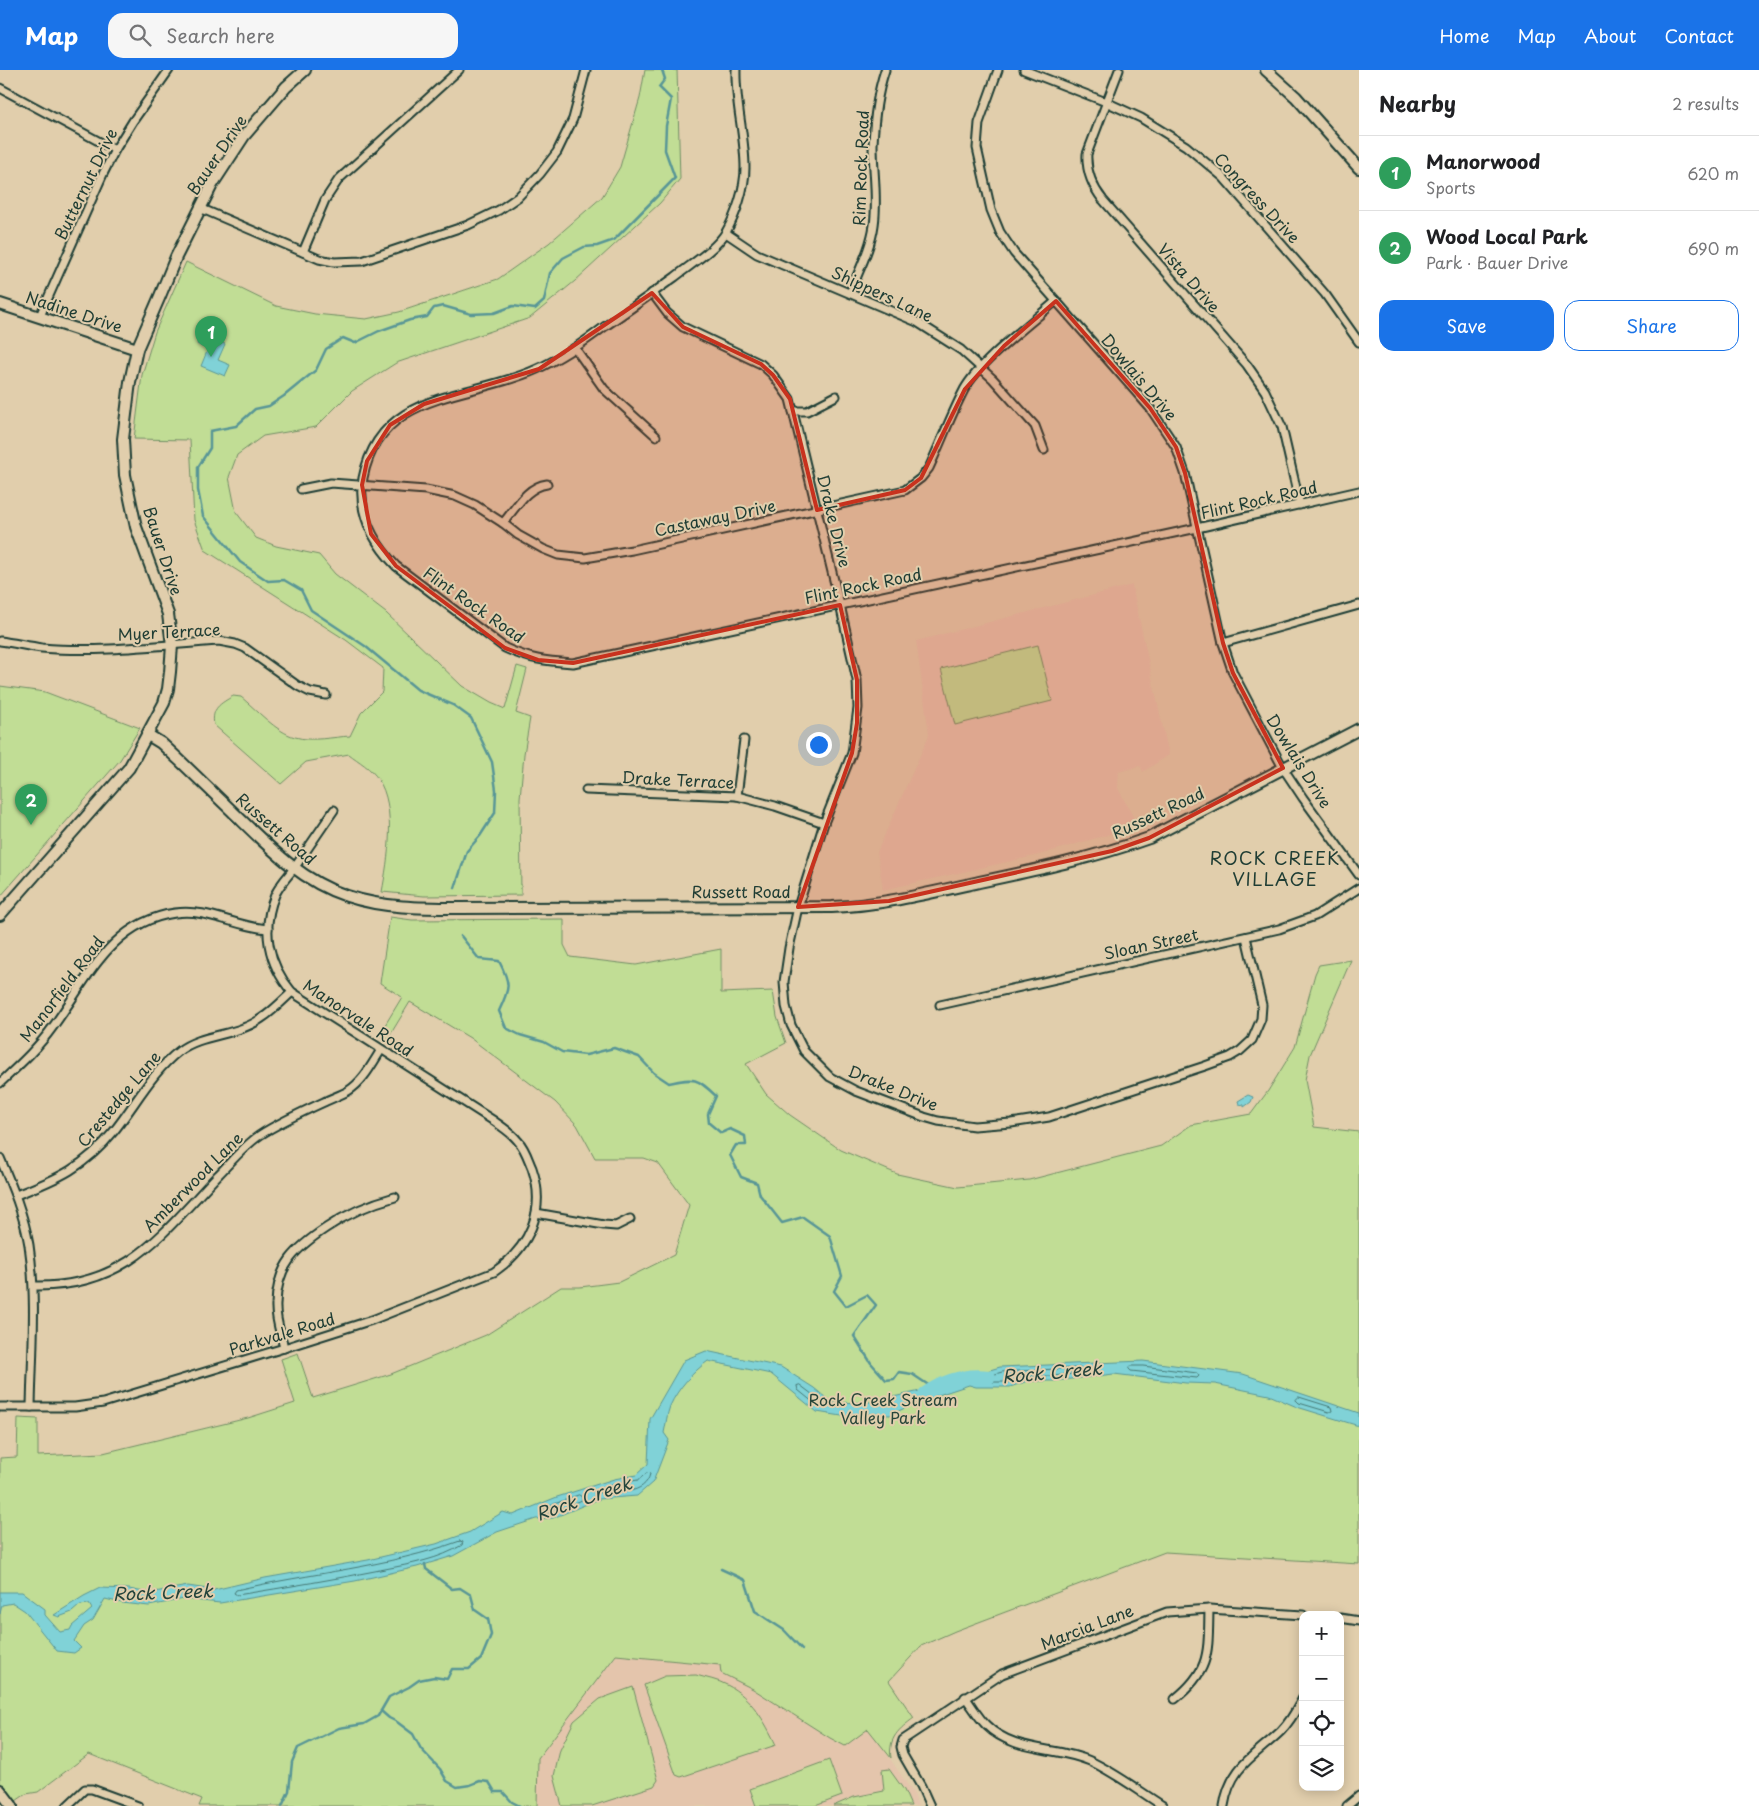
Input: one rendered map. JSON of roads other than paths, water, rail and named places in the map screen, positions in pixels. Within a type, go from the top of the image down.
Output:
[{"type":"street","name":"Butternut Drive","points":[[40,316],[115,150],[132,121],[169,70]]},
{"type":"street","name":"Bauer Drive","points":[[0,915],[129,768],[164,703],[168,689],[172,644],[168,614],[136,527],[125,475],[123,439],[125,411],[137,349],[176,257],[212,185],[244,136],[286,87],[305,70]]},
{"type":"street","points":[[303,252],[325,200],[339,179],[459,70]]},
{"type":"street","points":[[200,208],[319,259],[334,262],[362,261],[468,225],[499,210],[518,197],[540,174],[557,152],[573,119],[586,70]]},
{"type":"street","name":"Flint Rock Road","points":[[736,70],[735,88],[745,168],[742,195],[726,233],[705,254],[652,293],[576,348],[539,369],[522,376],[424,404],[406,412],[390,425],[377,441],[367,461],[362,485],[362,502],[371,534],[382,552],[396,566],[505,648],[522,656],[538,660],[573,662],[1198,528],[1359,491]]},
{"type":"street","name":"Rim Rock Road","points":[[850,293],[870,242],[874,226],[876,196],[874,138],[884,70]]},
{"type":"street","name":"Dowlais Drive","points":[[998,70],[984,104],[979,123],[978,148],[991,210],[1000,232],[1014,253],[1150,408],[1176,447],[1185,472],[1223,644],[1233,673],[1283,768],[1359,875]]},
{"type":"street","name":"Congress Drive","points":[[1024,70],[1106,102],[1159,128],[1186,146],[1223,177],[1325,294],[1359,342]]},
{"type":"street","name":"Vista Drive","points":[[1118,70],[1088,154],[1089,177],[1103,200],[1247,365],[1265,391],[1282,427],[1300,505]]},
{"type":"street","points":[[1266,70],[1296,97],[1359,168]]},
{"type":"street","points":[[0,88],[115,150]]},
{"type":"street","name":"Shippers Lane","points":[[726,233],[758,254],[917,322],[961,350],[992,379],[1035,426],[1044,450]]},
{"type":"street","name":"Drake Drive","points":[[652,293],[667,313],[683,327],[761,364],[773,375],[790,399],[857,680],[857,723],[852,753],[824,822],[798,907],[784,982],[786,1006],[792,1025],[804,1050],[830,1077],[856,1091],[924,1118],[974,1126],[1011,1124],[1049,1117],[1206,1066],[1240,1051],[1252,1040],[1261,1019],[1262,1005],[1246,937]]},
{"type":"street","name":"Castaway Drive","points":[[301,489],[331,483],[426,490],[455,496],[475,505],[503,523],[518,536],[543,549],[558,555],[585,558],[632,550],[904,490],[921,478],[930,468],[965,389],[981,369],[1004,346],[1056,301]]},
{"type":"street","name":"Nadine Drive","points":[[0,304],[137,349]]},
{"type":"street","points":[[576,348],[604,389],[656,436]]},
{"type":"street","points":[[793,411],[807,410],[836,396]]},
{"type":"street","points":[[503,523],[530,490],[537,485],[547,484]]},
{"type":"street","points":[[1223,644],[1359,605]]},
{"type":"street","name":"Myer Terrace","points":[[0,641],[41,648],[70,649],[219,642],[235,644],[259,657],[298,686],[310,692],[326,695]]},
{"type":"street","name":"Russett Road","points":[[148,735],[161,742],[261,840],[294,868],[318,884],[346,896],[376,904],[413,908],[798,907],[847,906],[889,902],[1071,862],[1112,851],[1149,838],[1359,728]]},
{"type":"street","points":[[737,796],[744,740]]},
{"type":"street","name":"Drake Terrace","points":[[586,790],[737,796],[824,822]]},
{"type":"street","name":"Manorvale Road","points":[[334,810],[275,893],[269,914],[267,941],[274,964],[284,983],[292,992],[494,1121],[518,1140],[526,1152],[535,1177],[538,1193],[536,1214]]},
{"type":"street","name":"Sloan Street","points":[[940,1004],[1279,930],[1315,916],[1359,888]]},
{"type":"street","name":"Manorfield Road","points":[[0,1083],[32,1053],[108,947],[128,930],[146,920],[175,912],[216,916],[268,929]]},
{"type":"street","name":"Crestedge Lane","points":[[16,1195],[57,1179],[72,1171],[92,1155],[113,1132],[161,1068],[180,1050],[201,1040],[256,1023],[292,992]]},
{"type":"street","name":"Amberwood Lane","points":[[34,1286],[54,1286],[86,1281],[109,1273],[132,1260],[156,1240],[258,1136],[286,1120],[349,1090],[366,1074],[381,1050]]},
{"type":"street","points":[[0,1158],[16,1195],[29,1244],[34,1286],[31,1407]]},
{"type":"street","points":[[284,1348],[276,1315],[276,1304],[280,1281],[288,1261],[297,1249],[309,1239],[344,1216],[370,1204],[395,1197]]},
{"type":"street","points":[[536,1214],[604,1226],[616,1226],[630,1219]]},
{"type":"street","name":"Parkvale Road","points":[[0,1407],[75,1407],[103,1403],[372,1320],[494,1272],[507,1263],[520,1250],[536,1214]]},
{"type":"street","points":[[1175,1699],[1192,1686],[1204,1665],[1208,1647],[1209,1609]]},
{"type":"street","name":"Marcia Lane","points":[[930,1806],[903,1755],[901,1747],[903,1740],[1002,1674],[1167,1612],[1209,1609],[1299,1615]]},
{"type":"street","points":[[1344,1619],[1359,1621]]},
{"type":"street","points":[[965,1697],[986,1725],[1009,1742],[1061,1752],[1090,1761],[1163,1806]]},
{"type":"street","points":[[1224,1806],[1226,1794],[1234,1775],[1247,1760],[1282,1730],[1294,1715],[1301,1701]]},
{"type":"street","points":[[67,1806],[85,1789],[92,1788],[138,1806]]},
{"type":"street","points":[[0,1790],[8,1805]]},
{"type":"street","points":[[1347,1806],[1359,1796]]},
{"type":"water","points":[[202,335],[225,344],[218,360],[230,365],[225,376],[201,366],[208,349],[197,344]]},
{"type":"water","points":[[1248,1095],[1253,1097],[1251,1102],[1244,1107],[1244,1105],[1239,1104],[1238,1101]]},
{"type":"water","points":[[706,1351],[781,1367],[814,1388],[832,1403],[870,1402],[916,1392],[1000,1367],[1143,1361],[1243,1374],[1359,1413],[1359,1426],[1297,1407],[1269,1395],[1215,1384],[1186,1383],[1114,1374],[1054,1381],[1028,1381],[1010,1387],[976,1387],[969,1385],[920,1401],[890,1415],[871,1414],[848,1417],[817,1412],[771,1374],[708,1361],[686,1381],[673,1399],[664,1433],[669,1440],[653,1482],[637,1496],[599,1499],[553,1518],[536,1519],[497,1532],[453,1556],[417,1567],[355,1581],[220,1603],[184,1599],[149,1606],[105,1599],[93,1620],[84,1626],[74,1641],[81,1648],[74,1653],[57,1651],[25,1611],[13,1603],[2,1605],[0,1614],[0,1592],[22,1592],[45,1609],[45,1615],[60,1632],[70,1630],[72,1626],[92,1609],[89,1604],[80,1605],[72,1612],[59,1617],[54,1615],[100,1588],[129,1589],[149,1593],[188,1586],[214,1590],[265,1578],[368,1560],[436,1544],[470,1532],[503,1512],[513,1515],[557,1497],[614,1479],[636,1475],[648,1464],[650,1419],[684,1360]]},
{"type":"waterway","points":[[455,888],[467,851],[480,836],[495,813],[496,790],[492,762],[471,718],[453,705],[418,690],[365,646],[311,610],[301,590],[284,580],[268,581],[240,562],[203,516],[198,490],[198,467],[210,448],[210,431],[236,426],[255,409],[269,406],[284,396],[316,370],[326,349],[343,338],[355,343],[379,331],[410,320],[427,317],[434,308],[443,306],[471,314],[494,313],[513,306],[535,309],[544,301],[550,273],[563,258],[584,247],[597,246],[614,240],[675,178],[665,150],[666,126],[671,99],[659,87],[665,79],[662,70]]},
{"type":"waterway","points":[[461,936],[479,959],[499,961],[506,975],[508,986],[499,1011],[506,1028],[520,1035],[544,1042],[562,1052],[586,1055],[614,1048],[639,1057],[654,1073],[669,1083],[695,1080],[716,1096],[708,1114],[709,1123],[721,1133],[730,1129],[745,1136],[746,1145],[736,1145],[730,1155],[741,1177],[757,1183],[760,1195],[782,1223],[803,1217],[830,1236],[842,1276],[834,1291],[846,1306],[867,1295],[876,1305],[854,1336],[871,1363],[886,1380],[894,1379],[899,1372],[912,1374],[933,1388]]},
{"type":"waterway","name":"Rock Creek","points":[[925,1394],[940,1385],[956,1380],[980,1376],[989,1377]]},
{"type":"waterway","points":[[282,1806],[289,1791],[292,1762],[298,1748],[339,1728],[364,1724],[378,1716],[389,1697],[419,1680],[434,1677],[447,1679],[452,1669],[469,1669],[481,1659],[491,1635],[488,1619],[475,1610],[471,1595],[460,1588],[452,1589],[426,1569],[425,1564]]},
{"type":"waterway","points":[[721,1569],[745,1580],[755,1611],[784,1630],[802,1649]]},
{"type":"waterway","points":[[381,1711],[413,1734],[421,1749],[440,1769],[447,1781],[457,1787],[480,1781],[489,1782],[495,1792],[503,1792],[512,1802],[520,1806]]},
{"type":"place","name":"Manorwood","points":[[211,357]]},
{"type":"place","name":"Wood Local Park","points":[[31,825]]},
{"type":"district","name":"ROCK CREEK VILLAGE","points":[[1275,870]]},
{"type":"park label","name":"Rock Creek Stream Valley Park","points":[[883,1409]]}]
